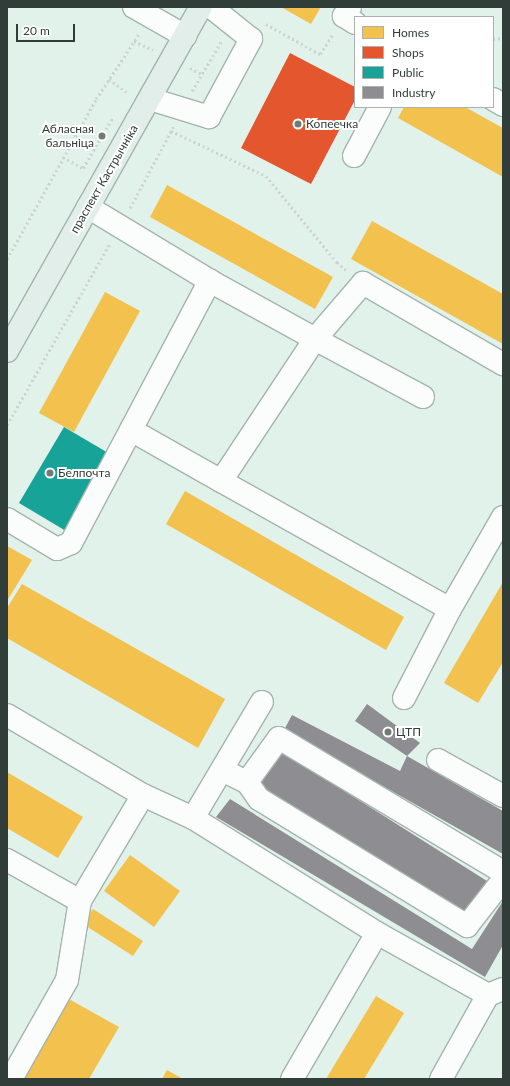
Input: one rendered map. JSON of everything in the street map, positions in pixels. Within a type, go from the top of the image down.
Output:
[{"type":"main road","name":"праспект Кастрычніка","points":[[7,351],[201,7]]},
{"type":"lane","points":[[150,99],[209,117],[251,39],[211,7]]},
{"type":"lane","points":[[142,12],[185,36]]},
{"type":"lane","points":[[494,100],[503,105]]},
{"type":"lane","points":[[354,156],[379,108]]},
{"type":"lane","points":[[88,208],[210,280],[423,397]]},
{"type":"lane","points":[[7,519],[57,549],[71,543],[210,280]]},
{"type":"lane","points":[[221,481],[315,339],[363,283],[503,364]]},
{"type":"lane","points":[[131,430],[450,609]]},
{"type":"lane","points":[[404,698],[450,609],[503,517]]},
{"type":"lane","points":[[193,818],[262,702]]},
{"type":"lane","points":[[7,715],[143,795],[193,818],[377,933],[495,992],[441,1079]]},
{"type":"lane","points":[[247,782],[279,738],[503,872]]},
{"type":"lane","points":[[438,760],[503,796]]},
{"type":"lane","points":[[222,770],[247,782],[259,799],[467,926],[503,880]]},
{"type":"lane","points":[[11,1079],[67,980],[80,901],[143,795]]},
{"type":"lane","points":[[7,860],[80,901]]},
{"type":"lane","points":[[292,1079],[377,933]]},
{"type":"path","points":[[7,259],[63,157],[109,79],[142,12]]},
{"type":"path","points":[[260,21],[320,54],[350,15]]},
{"type":"path","points":[[109,79],[128,91],[124,98]]},
{"type":"path","points":[[63,157],[83,168],[117,110]]},
{"type":"path","points":[[171,131],[266,176],[337,262],[363,283]]},
{"type":"building: Homes","points":[[281,7],[321,7],[311,24]]},
{"type":"building: Homes","points":[[403,108],[467,108],[503,128],[503,177],[398,118]]},
{"type":"building: Homes","points":[[167,185],[333,277],[315,309],[150,217]]},
{"type":"building: Homes","points":[[372,221],[503,294],[503,344],[351,259]]},
{"type":"building: Homes","points":[[105,292],[140,311],[74,432],[39,413]]},
{"type":"building: Homes","points":[[185,491],[404,617],[386,650],[166,524]]},
{"type":"building: Homes","points":[[7,546],[32,560],[7,601]]},
{"type":"building: Homes","points":[[503,582],[503,662],[478,703],[444,683]]},
{"type":"building: Homes","points":[[22,584],[225,699],[198,748],[7,638],[7,608]]},
{"type":"building: Homes","points":[[7,772],[83,817],[58,858],[7,828]]},
{"type":"building: Homes","points":[[130,855],[180,891],[154,927],[104,891]]},
{"type":"building: Homes","points":[[93,909],[143,941],[133,956],[83,924]]},
{"type":"building: Homes","points":[[376,996],[404,1013],[364,1079],[326,1079]]},
{"type":"building: Homes","points":[[67,998],[119,1027],[89,1079],[20,1079]]},
{"type":"building: Homes","points":[[167,1070],[183,1079],[162,1079]]},
{"type":"building: Shops","name":"Копеечка","points":[[290,53],[354,86],[354,102],[311,184],[241,148]]},
{"type":"building: Public","points":[[64,427],[110,454],[66,531],[19,503]]},
{"type":"building: Industry","name":"ЦТП","points":[[367,704],[420,743],[407,756],[355,721]]},
{"type":"building: Industry","points":[[292,715],[400,771],[407,756],[503,811],[503,854],[284,730]]},
{"type":"building: Industry","points":[[281,751],[487,881],[465,914],[258,784]]},
{"type":"building: Industry","points":[[230,799],[472,949],[503,901],[503,945],[485,977],[216,817]]},
{"type":"place","name":"Копеечка","points":[[298,124]]},
{"type":"place","name":"Абласная бальніца","points":[[102,136]]},
{"type":"place","name":"Белпочта","points":[[50,473]]},
{"type":"place","name":"ЦТП","points":[[388,732]]}]
